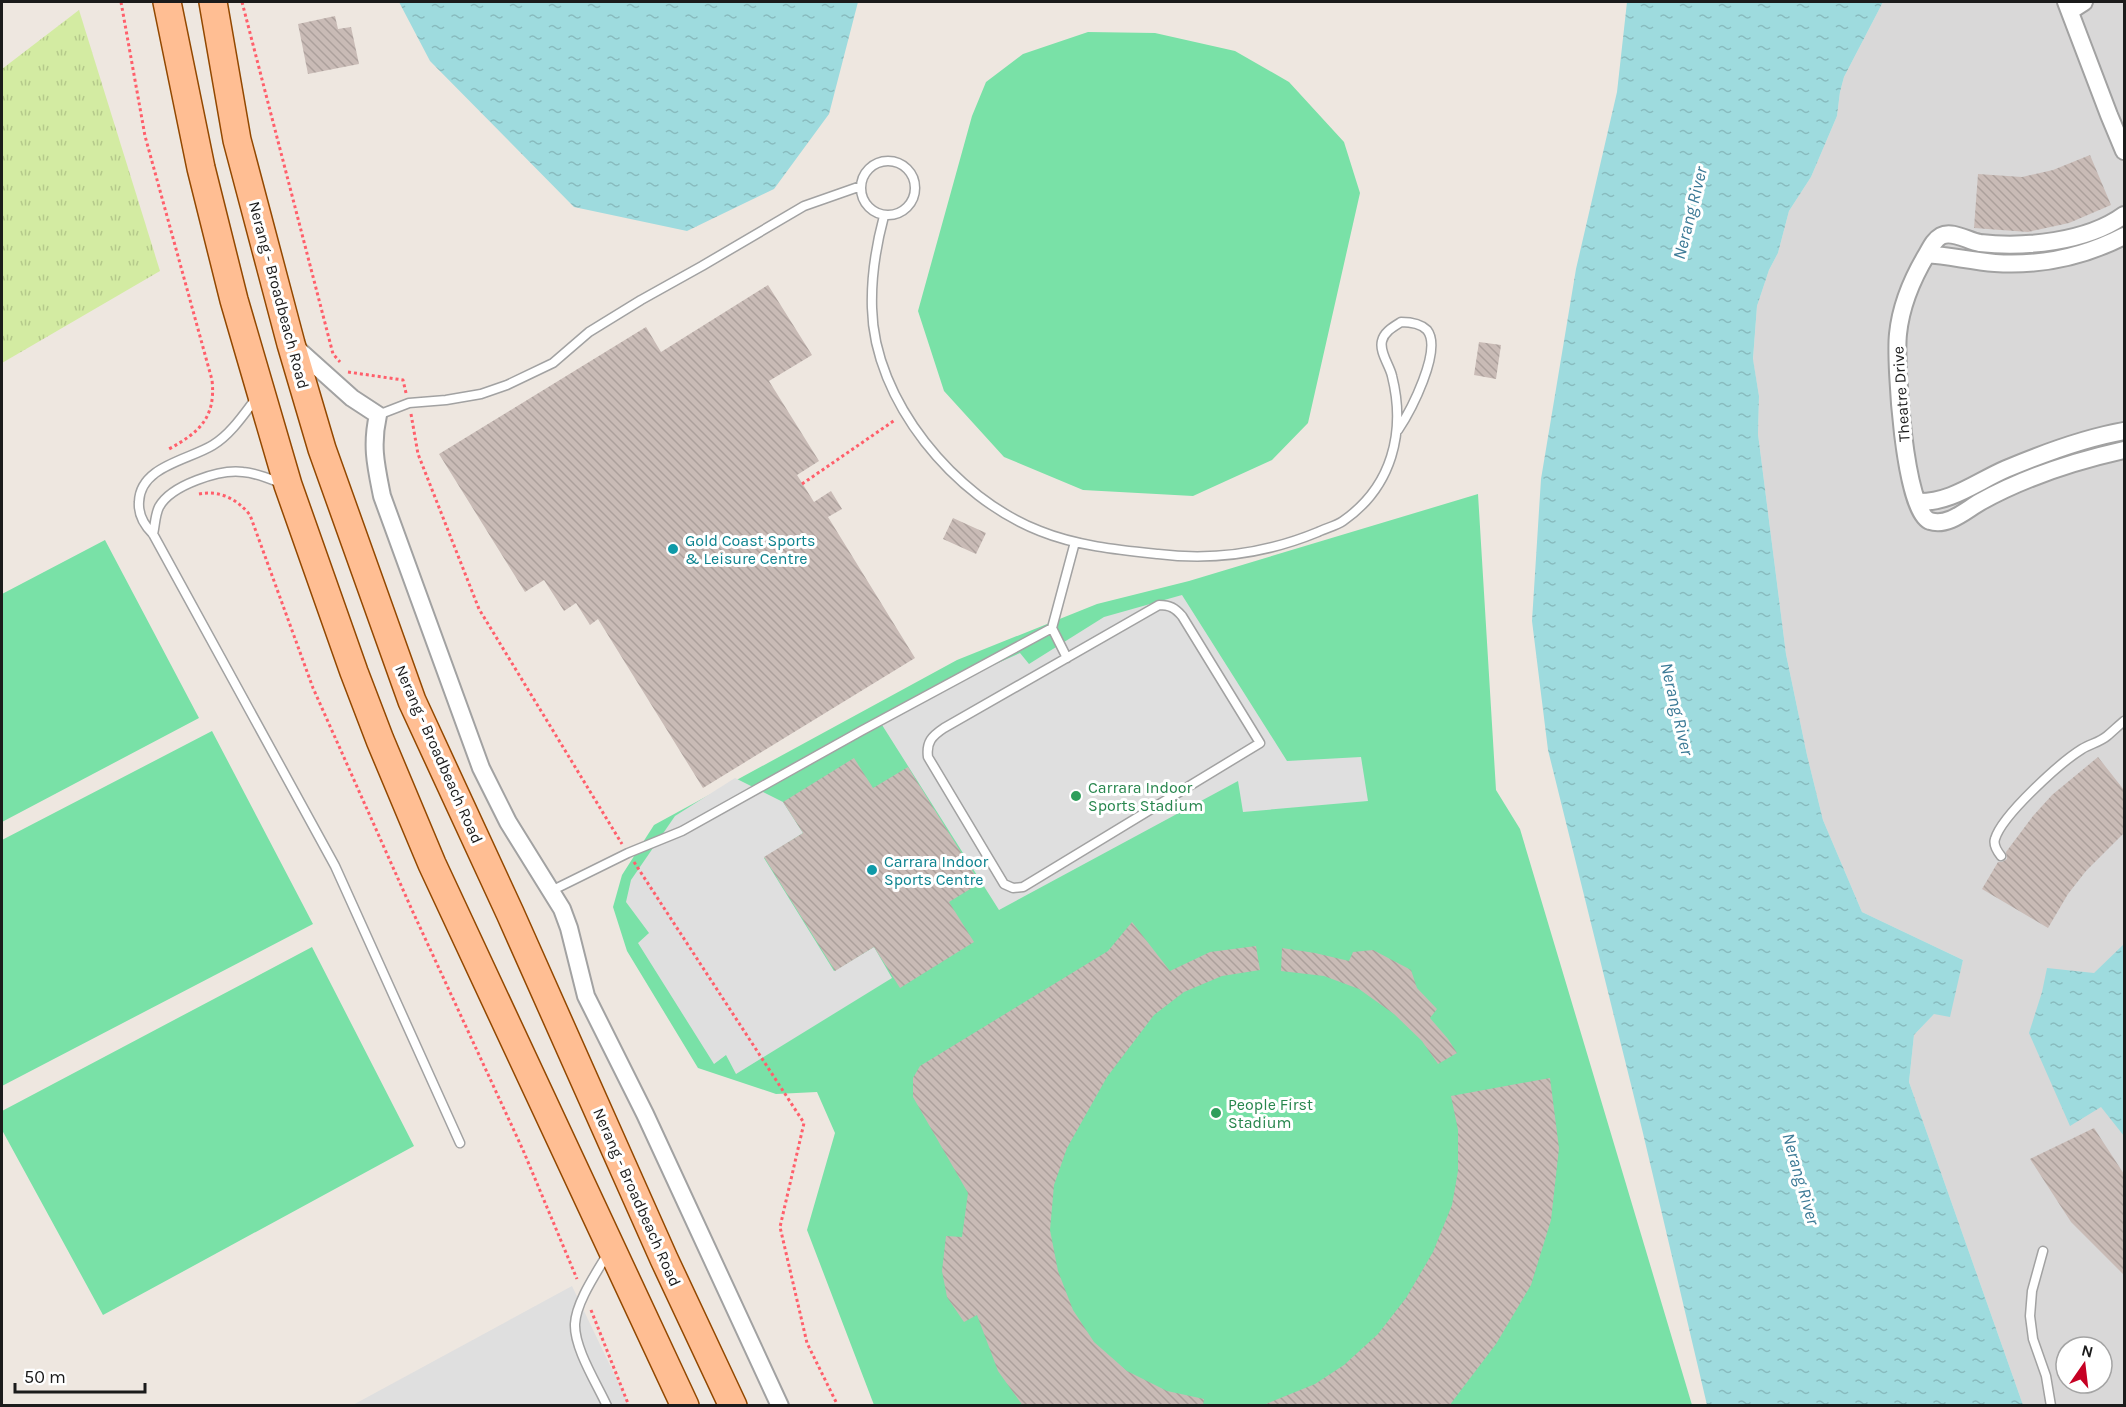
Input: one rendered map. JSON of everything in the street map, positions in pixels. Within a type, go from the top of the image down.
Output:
[{"type":"main road","points":[[167,2],[201,168],[234,300],[288,485],[361,691],[432,864],[685,1406]]},
{"type":"main road","name":"Nerang - Broadbeach Road","points":[[213,2],[237,140],[291,344],[322,449],[412,701],[506,903],[674,1280],[733,1406]]},
{"type":"street","points":[[2084,2],[2068,6],[2124,151]]},
{"type":"street","name":"Theatre Drive","points":[[2124,215],[2091,231],[2046,242],[1979,243],[1944,234],[1936,239],[1914,276],[1906,295],[1900,316],[1896,352],[1907,471],[1922,515],[1927,520],[1942,522],[1993,495],[2049,472],[2080,461],[2124,450]]},
{"type":"street","points":[[2091,231],[2097,248]]},
{"type":"street","points":[[1927,254],[2006,264],[2054,260],[2097,248],[2124,236]]},
{"type":"street","points":[[2006,244],[2006,264]]},
{"type":"street","points":[[291,344],[329,379],[378,416],[374,435],[375,463],[382,496],[481,768],[508,822],[562,909],[586,996],[645,1114],[780,1406]]},
{"type":"street","points":[[1917,502],[1948,498],[1999,472],[2043,454],[2124,431]]},
{"type":"street","points":[[2043,454],[2049,472]]},
{"type":"lane","points":[[886,161],[895,162],[910,171],[916,186],[912,202],[901,213],[884,216],[869,208],[861,194],[861,186],[863,177],[869,169],[876,163],[886,161]]},
{"type":"lane","points":[[378,416],[409,403],[481,394],[507,385],[553,363],[589,332],[804,206],[861,186]]},
{"type":"lane","points":[[884,216],[876,246],[872,309],[876,340],[895,395],[933,453],[981,498],[1006,515],[1039,531],[1075,542],[1178,557],[1220,557],[1263,550],[1306,537],[1341,522],[1362,506],[1380,482],[1392,456],[1398,430],[1394,385],[1381,343],[1387,332],[1401,321],[1414,323],[1426,330],[1432,344],[1426,370],[1411,410],[1398,430]]},
{"type":"lane","points":[[260,392],[226,435],[213,445],[160,470],[143,485],[139,499],[140,516],[145,527],[153,534],[335,867],[460,1143]]},
{"type":"lane","points":[[153,534],[159,507],[171,494],[190,483],[216,474],[241,471],[288,485]]},
{"type":"lane","points":[[1067,658],[1052,628],[1075,542]]},
{"type":"lane","points":[[1160,605],[1169,605],[1182,616],[1260,743],[1023,887],[1013,888],[1004,884],[928,757],[927,747],[930,739],[944,728],[1067,658],[1151,609],[1160,605]]},
{"type":"lane","points":[[551,891],[628,853],[682,831],[1052,628]]},
{"type":"lane","points":[[2001,856],[1995,847],[1996,837],[2030,794],[2076,753],[2106,738],[2124,721]]},
{"type":"lane","points":[[607,1406],[578,1344],[575,1323],[584,1294],[611,1247]]},
{"type":"lane","points":[[2043,1251],[2032,1291],[2030,1316],[2033,1339],[2046,1376],[2051,1406]]},
{"type":"path","points":[[121,2],[145,136],[212,380],[210,412],[205,422],[197,431],[162,453]]},
{"type":"path","points":[[242,2],[333,354],[340,363]]},
{"type":"path","points":[[348,372],[403,380],[418,454],[479,609],[628,853],[804,1123],[780,1227],[807,1343],[838,1406]]},
{"type":"path","points":[[802,484],[906,413]]},
{"type":"path","points":[[195,495],[216,493],[243,507],[250,515],[313,688],[523,1150],[629,1406]]},
{"type":"shaded area","points":[[1883,2],[2124,2],[2124,1405],[2023,1405],[1909,1082],[1914,1035],[1955,991],[1963,960],[1862,912],[1823,820],[1807,755],[1786,654],[1758,434],[1759,396],[1753,360],[1757,306],[1769,270],[1778,253],[1789,211],[1811,177],[1837,116],[1844,77]]},
{"type":"shaded area","points":[[1182,595],[1287,761],[1361,757],[1368,801],[1243,812],[1238,781],[999,910],[877,717],[1020,653],[1029,664],[1104,617]]},
{"type":"shaded area","points":[[735,778],[783,802],[803,833],[764,858],[834,971],[874,947],[892,978],[736,1074],[726,1055],[714,1064],[638,943],[649,933],[626,902],[631,880],[675,816]]},
{"type":"shaded area","points":[[572,1286],[629,1405],[351,1406]]},
{"type":"green space","points":[[79,10],[160,271],[2,363],[2,69]]},
{"type":"green space","points":[[1088,32],[1155,33],[1235,51],[1289,82],[1344,142],[1360,193],[1308,423],[1272,460],[1193,496],[1083,490],[1004,457],[944,391],[918,311],[972,116],[986,82],[1023,54]]},
{"type":"green space","name":"People First Stadium","points":[[1478,494],[1496,790],[1520,829],[1692,1405],[874,1405],[807,1230],[835,1133],[817,1092],[776,1094],[698,1068],[627,951],[613,907],[622,875],[654,825],[957,660],[1097,604],[1189,581]]},
{"type":"green space","points":[[105,540],[199,718],[2,822],[2,594]]},
{"type":"green space","points":[[212,731],[313,924],[2,1086],[2,840]]},
{"type":"green space","points":[[312,947],[414,1146],[103,1315],[2,1130],[2,1111]]},
{"type":"water","points":[[399,2],[858,2],[829,114],[774,189],[687,231],[574,207],[430,61]]},
{"type":"water","name":"Nerang River","points":[[1627,2],[1883,2],[1844,77],[1837,116],[1811,177],[1789,211],[1778,253],[1769,270],[1757,306],[1753,359],[1759,396],[1758,434],[1786,654],[1823,820],[1862,912],[1963,960],[1950,1017],[1934,1014],[1914,1035],[1909,1082],[2023,1405],[1707,1405],[1642,1129],[1548,750],[1532,621],[1541,479],[1576,269],[1617,92]]},
{"type":"water","points":[[2124,944],[2124,1136],[2101,1107],[2070,1126],[2029,1033],[2047,968],[2094,973]]},
{"type":"building","points":[[335,16],[338,29],[351,27],[359,64],[308,74],[298,24]]},
{"type":"building","points":[[2090,155],[2111,205],[2069,223],[2028,232],[1974,228],[1978,174],[2022,177],[2053,170]]},
{"type":"building","name":"Gold Coast Sports & Leisure Centre","points":[[768,285],[812,355],[769,381],[819,461],[797,475],[814,502],[831,491],[842,509],[828,517],[915,658],[703,788],[598,619],[590,625],[576,603],[564,611],[544,580],[525,592],[439,454],[646,327],[661,352]]},
{"type":"building","points":[[1479,342],[1501,345],[1496,379],[1474,375]]},
{"type":"building","points":[[953,518],[986,533],[976,554],[943,539]]},
{"type":"building","points":[[2098,757],[2124,790],[2124,833],[2086,871],[2068,894],[2048,928],[1982,889],[1998,862],[2007,859],[2006,852],[2033,816],[2052,795]]},
{"type":"building","name":"Carrara Indoor Sports Centre","points":[[854,758],[873,788],[908,767],[980,883],[949,902],[974,942],[900,988],[874,947],[835,971],[764,857],[803,833],[783,802]]},
{"type":"building","points":[[1132,922],[1170,971],[1210,952],[1256,946],[1260,970],[1222,976],[1184,992],[1154,1015],[1107,1077],[1067,1148],[1054,1185],[1050,1230],[1058,1271],[1073,1310],[1094,1342],[1127,1371],[1167,1391],[1204,1399],[1203,1406],[1023,1406],[998,1371],[977,1315],[964,1322],[947,1297],[942,1271],[946,1236],[962,1237],[968,1193],[913,1097],[913,1078],[920,1066],[1108,951]]},
{"type":"building","points":[[1282,948],[1349,961],[1353,952],[1373,950],[1411,970],[1417,988],[1437,1009],[1430,1018],[1457,1053],[1438,1064],[1422,1041],[1394,1014],[1359,989],[1324,976],[1281,971]]},
{"type":"building","points":[[1550,1078],[1559,1148],[1551,1220],[1531,1285],[1496,1344],[1449,1406],[1261,1406],[1315,1384],[1344,1365],[1378,1334],[1406,1298],[1433,1252],[1452,1205],[1458,1171],[1458,1130],[1451,1096]]},
{"type":"building","points":[[2094,1128],[2124,1174],[2124,1275],[2071,1222],[2030,1159]]},
{"type":"place","name":"Gold Coast Sports & Leisure Centre","points":[[673,549]]},
{"type":"place","name":"Carrara Indoor Sports Stadium","points":[[1076,796]]},
{"type":"place","name":"Carrara Indoor Sports Centre","points":[[872,870]]},
{"type":"place","name":"People First Stadium","points":[[1216,1113]]}]
